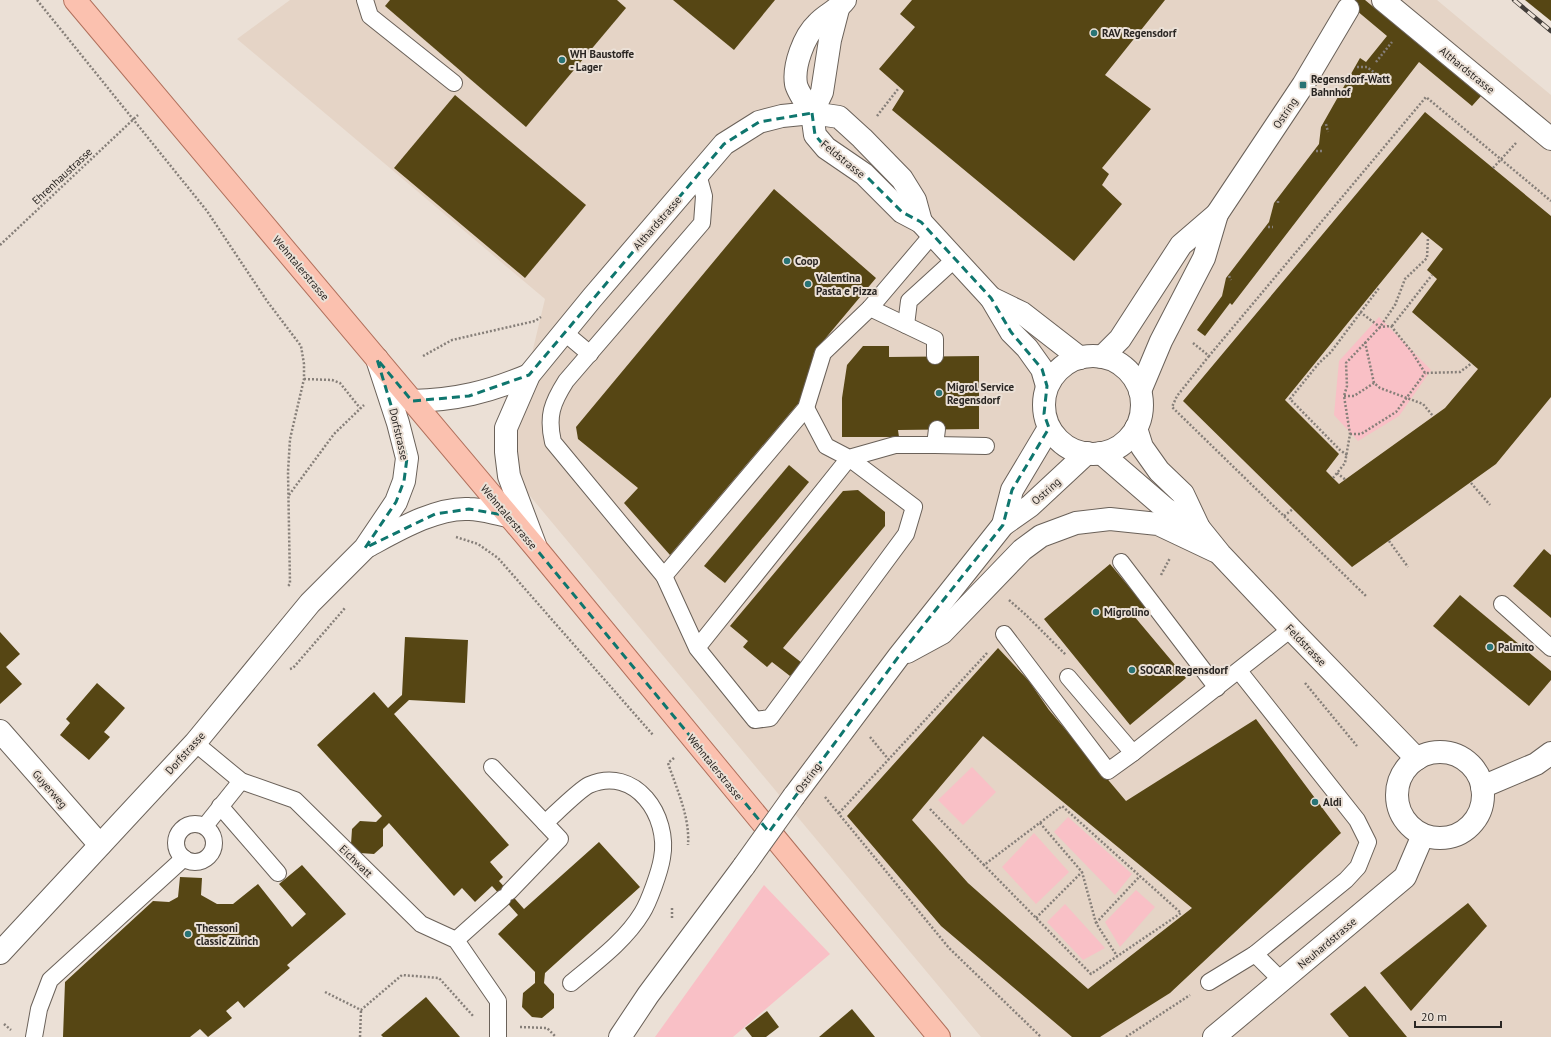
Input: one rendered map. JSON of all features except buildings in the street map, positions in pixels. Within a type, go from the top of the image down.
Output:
[{"type":"main road","name":"Wehntalerstrasse","points":[[75,0],[536,548],[939,1037]]},
{"type":"main road","name":"Althardstrasse","points":[[1383,0],[1551,139]]},
{"type":"main road","points":[[812,114],[796,84],[799,56],[807,38],[817,23],[842,5]]},
{"type":"main road","points":[[812,114],[822,92],[830,40],[842,5]]},
{"type":"main road","name":"Ostring","points":[[1102,356],[1120,340],[1181,245],[1217,214],[1303,85],[1348,9]]},
{"type":"main road","name":"Althardstrasse","points":[[536,548],[509,476],[506,452],[506,428],[529,375],[565,333],[592,298],[724,144],[759,122],[782,116],[812,114]]},
{"type":"main road","name":"Feldstrasse","points":[[927,228],[915,200],[902,179],[862,138],[839,117],[812,114],[815,135],[826,148],[864,174],[902,212],[927,228],[991,298],[1011,332],[1027,348],[1042,369],[1047,386]]},
{"type":"main road","name":"Ostring","points":[[1140,391],[1161,341],[1204,258],[1217,214]]},
{"type":"main road","name":"Feldstrasse","points":[[991,298],[1022,313],[1080,358]]},
{"type":"main road","points":[[1090,356],[1102,356],[1115,361],[1126,369],[1134,379],[1140,391],[1141,416],[1136,428],[1127,440],[1115,448],[1094,453],[1072,449],[1059,440],[1050,428],[1044,414],[1044,400],[1047,386],[1055,373],[1066,363],[1090,356]]},
{"type":"main road","name":"Dorfstrasse","points":[[0,953],[195,743],[310,603],[365,548],[396,502],[404,481],[406,458],[398,423],[377,359]]},
{"type":"main road","name":"Althardstrasse","points":[[412,401],[442,400],[469,396],[499,388],[529,375]]},
{"type":"main road","name":"Ostring","points":[[1003,525],[1012,490],[1050,428]]},
{"type":"main road","name":"Feldstrasse","points":[[1136,428],[1142,447],[1159,471],[1183,494],[1199,528],[1220,554],[1290,629],[1417,758]]},
{"type":"main road","name":"Feldstrasse","points":[[1094,453],[1166,509],[1199,528]]},
{"type":"main road","name":"Ostring","points":[[620,1037],[648,995],[794,796],[899,656],[1003,525],[1030,506],[1094,453]]},
{"type":"main road","name":"Dorfstrasse","points":[[365,548],[400,529],[435,514],[468,509],[509,516]]},
{"type":"main road","points":[[899,656],[942,633],[1022,550],[1042,536],[1076,523],[1110,519],[1158,524],[1220,554]]},
{"type":"main road","name":"Guyerweg","points":[[0,731],[100,845]]},
{"type":"main road","points":[[1430,753],[1457,756],[1468,763],[1477,774],[1482,787],[1483,800],[1479,813],[1467,828],[1449,837],[1436,838],[1423,835],[1412,828],[1402,818],[1397,805],[1397,792],[1400,778],[1407,767],[1417,758],[1430,753]]},
{"type":"main road","points":[[1482,787],[1536,764],[1551,753]]},
{"type":"main road","name":"Neuhardstrasse","points":[[1214,1037],[1282,982],[1405,877],[1423,835]]},
{"type":"lane","points":[[366,0],[370,16],[454,83]]},
{"type":"lane","points":[[698,174],[704,196],[702,223],[566,381],[557,395],[550,419],[550,426],[553,442],[664,576],[697,648],[755,720],[770,718],[906,534],[914,507],[849,458],[826,446],[806,408]]},
{"type":"lane","points":[[664,576],[806,408],[823,352],[870,308],[927,228]]},
{"type":"lane","points":[[906,325],[909,301],[955,259]]},
{"type":"lane","points":[[870,308],[935,339],[935,356]]},
{"type":"lane","points":[[565,333],[590,354]]},
{"type":"lane","points":[[697,648],[849,458],[895,445],[936,437],[986,446]]},
{"type":"lane","points":[[1121,562],[1217,688]]},
{"type":"lane","points":[[1502,604],[1551,648]]},
{"type":"lane","points":[[1004,634],[1108,771],[1217,688],[1290,629]]},
{"type":"lane","points":[[1209,982],[1255,954],[1346,880],[1358,867],[1368,842],[1357,820],[1238,671]]},
{"type":"lane","points":[[1068,677],[1133,753]]},
{"type":"lane","name":"Eichwatt","points":[[195,743],[241,781],[295,800],[421,924],[456,940]]},
{"type":"lane","points":[[492,767],[560,839],[506,895],[456,940],[498,1001],[498,1032]]},
{"type":"lane","points":[[545,823],[588,785],[610,778],[634,786],[653,806],[662,827],[662,858],[642,912],[608,953],[571,983]]},
{"type":"lane","points":[[206,826],[220,806],[241,781]]},
{"type":"lane","points":[[220,806],[278,873]]},
{"type":"lane","points":[[193,824],[206,826],[213,837],[214,848],[211,853],[207,858],[196,862],[184,858],[177,847],[176,841],[182,829],[193,824]]},
{"type":"lane","points":[[34,1037],[39,1009],[50,980],[184,858]]},
{"type":"lane","points":[[1255,954],[1282,982]]},
{"type":"path","points":[[37,0],[207,211],[267,301],[301,346],[304,364],[304,379],[290,439],[290,584]]},
{"type":"path","points":[[1376,62],[1393,39]]},
{"type":"path","points":[[1357,67],[1366,67],[1388,83]]},
{"type":"path","points":[[871,120],[876,117],[898,89]]},
{"type":"path","points":[[1367,597],[1172,407],[1177,396],[1426,97],[1551,201]]},
{"type":"path","name":"Ehrenhaustrasse","points":[[0,245],[134,119]]},
{"type":"path","points":[[1326,124],[1328,132]]},
{"type":"path","points":[[1493,168],[1517,141]]},
{"type":"path","points":[[1316,151],[1322,151]]},
{"type":"path","points":[[1268,227],[1273,227]]},
{"type":"path","points":[[1333,478],[1345,463],[1350,434],[1344,396],[1347,386],[1346,363],[1380,327],[1396,305],[1405,279],[1427,258],[1428,237]]},
{"type":"path","points":[[1360,312],[1380,327],[1392,326],[1432,274]]},
{"type":"path","points":[[1229,276],[1231,280]]},
{"type":"path","points":[[1347,455],[1340,450],[1290,399],[1319,363],[1331,352],[1379,288]]},
{"type":"path","points":[[423,356],[452,340],[535,321],[548,312]]},
{"type":"path","points":[[1392,326],[1412,352],[1425,373]]},
{"type":"path","points":[[1365,342],[1374,383],[1380,388],[1423,404],[1433,416]]},
{"type":"path","points":[[1193,344],[1209,356]]},
{"type":"path","points":[[1425,373],[1460,372],[1472,363]]},
{"type":"path","points":[[1350,434],[1360,434],[1396,412],[1425,373]]},
{"type":"path","points":[[304,379],[332,380],[340,383],[360,408]]},
{"type":"path","points":[[1344,396],[1354,396],[1374,383]]},
{"type":"path","points":[[289,496],[334,434],[364,405]]},
{"type":"path","points":[[1337,473],[1346,480]]},
{"type":"path","points":[[1470,482],[1490,505]]},
{"type":"path","points":[[1284,516],[1293,509]]},
{"type":"path","points":[[450,537],[478,544],[498,558],[658,740]]},
{"type":"path","points":[[1389,541],[1408,567]]},
{"type":"path","points":[[1003,596],[1026,614],[1067,656],[1068,677]]},
{"type":"path","points":[[293,668],[348,604]]},
{"type":"path","points":[[839,813],[1004,634]]},
{"type":"path","points":[[1303,681],[1357,746]]},
{"type":"path","points":[[866,732],[889,760]]},
{"type":"path","points":[[669,752],[679,764]]},
{"type":"path","points":[[820,800],[823,795],[949,948],[1041,1037]]},
{"type":"path","points":[[930,809],[984,865],[1091,974],[1181,913],[1062,806],[984,865]]},
{"type":"path","points":[[1040,823],[1082,872],[1096,923],[1117,956]]},
{"type":"path","points":[[1036,918],[1082,872]]},
{"type":"path","points":[[1096,923],[1140,876]]},
{"type":"path","points":[[360,1037],[361,1010],[402,975],[440,978],[482,1025],[498,1032],[547,1028],[556,1037]]},
{"type":"path","points":[[1126,1037],[1209,982]]},
{"type":"path","points":[[325,992],[361,1010]]},
{"type":"highlighted area","points":[[812,113],[815,135],[826,148],[864,174],[902,212],[921,222],[991,298],[1011,332],[1042,369],[1047,386],[1044,414],[1049,428],[1012,490],[1003,525],[899,656],[769,832],[509,516],[469,509],[435,514],[365,548],[396,502],[404,481],[407,458],[377,359],[412,401],[469,396],[529,375],[724,144],[759,122]]},
{"type":"shaded area","points":[[290,0],[1437,0],[1551,95],[1551,1037],[981,1037],[505,466],[545,299],[237,39]]},
{"type":"shaded area","points":[[1379,317],[1431,370],[1399,416],[1358,441],[1334,415],[1339,361]]},
{"type":"shaded area","points":[[972,767],[996,792],[963,825],[938,800]]},
{"type":"shaded area","points":[[1068,817],[1132,874],[1115,895],[1054,832]]},
{"type":"shaded area","points":[[1034,833],[1069,872],[1036,904],[1002,867]]},
{"type":"shaded area","points":[[764,885],[830,954],[733,1037],[655,1037]]},
{"type":"shaded area","points":[[1136,890],[1155,907],[1120,947],[1105,922]]},
{"type":"shaded area","points":[[1065,904],[1105,948],[1083,960],[1047,922]]},
{"type":"railway","points":[[1514,0],[1551,31]]},
{"type":"place","name":"RAV Regensdorf","points":[[1094,33]]},
{"type":"place","name":"WH Baustoffe - Lager","points":[[562,60]]},
{"type":"place","name":"Regensdorf-Watt Bahnhof","points":[[1303,85]]},
{"type":"place","name":"Coop","points":[[787,261]]},
{"type":"place","name":"Valentina Pasta e Pizza","points":[[808,284]]},
{"type":"place","name":"Migrol Service Regensdorf","points":[[939,393]]},
{"type":"place","name":"Migrolino","points":[[1096,612]]},
{"type":"place","name":"Palmito","points":[[1490,647]]},
{"type":"place","name":"SOCAR Regensdorf","points":[[1132,670]]},
{"type":"place","name":"Aldi","points":[[1315,802]]},
{"type":"place","name":"Thessoni classic Zürich","points":[[188,934]]}]
